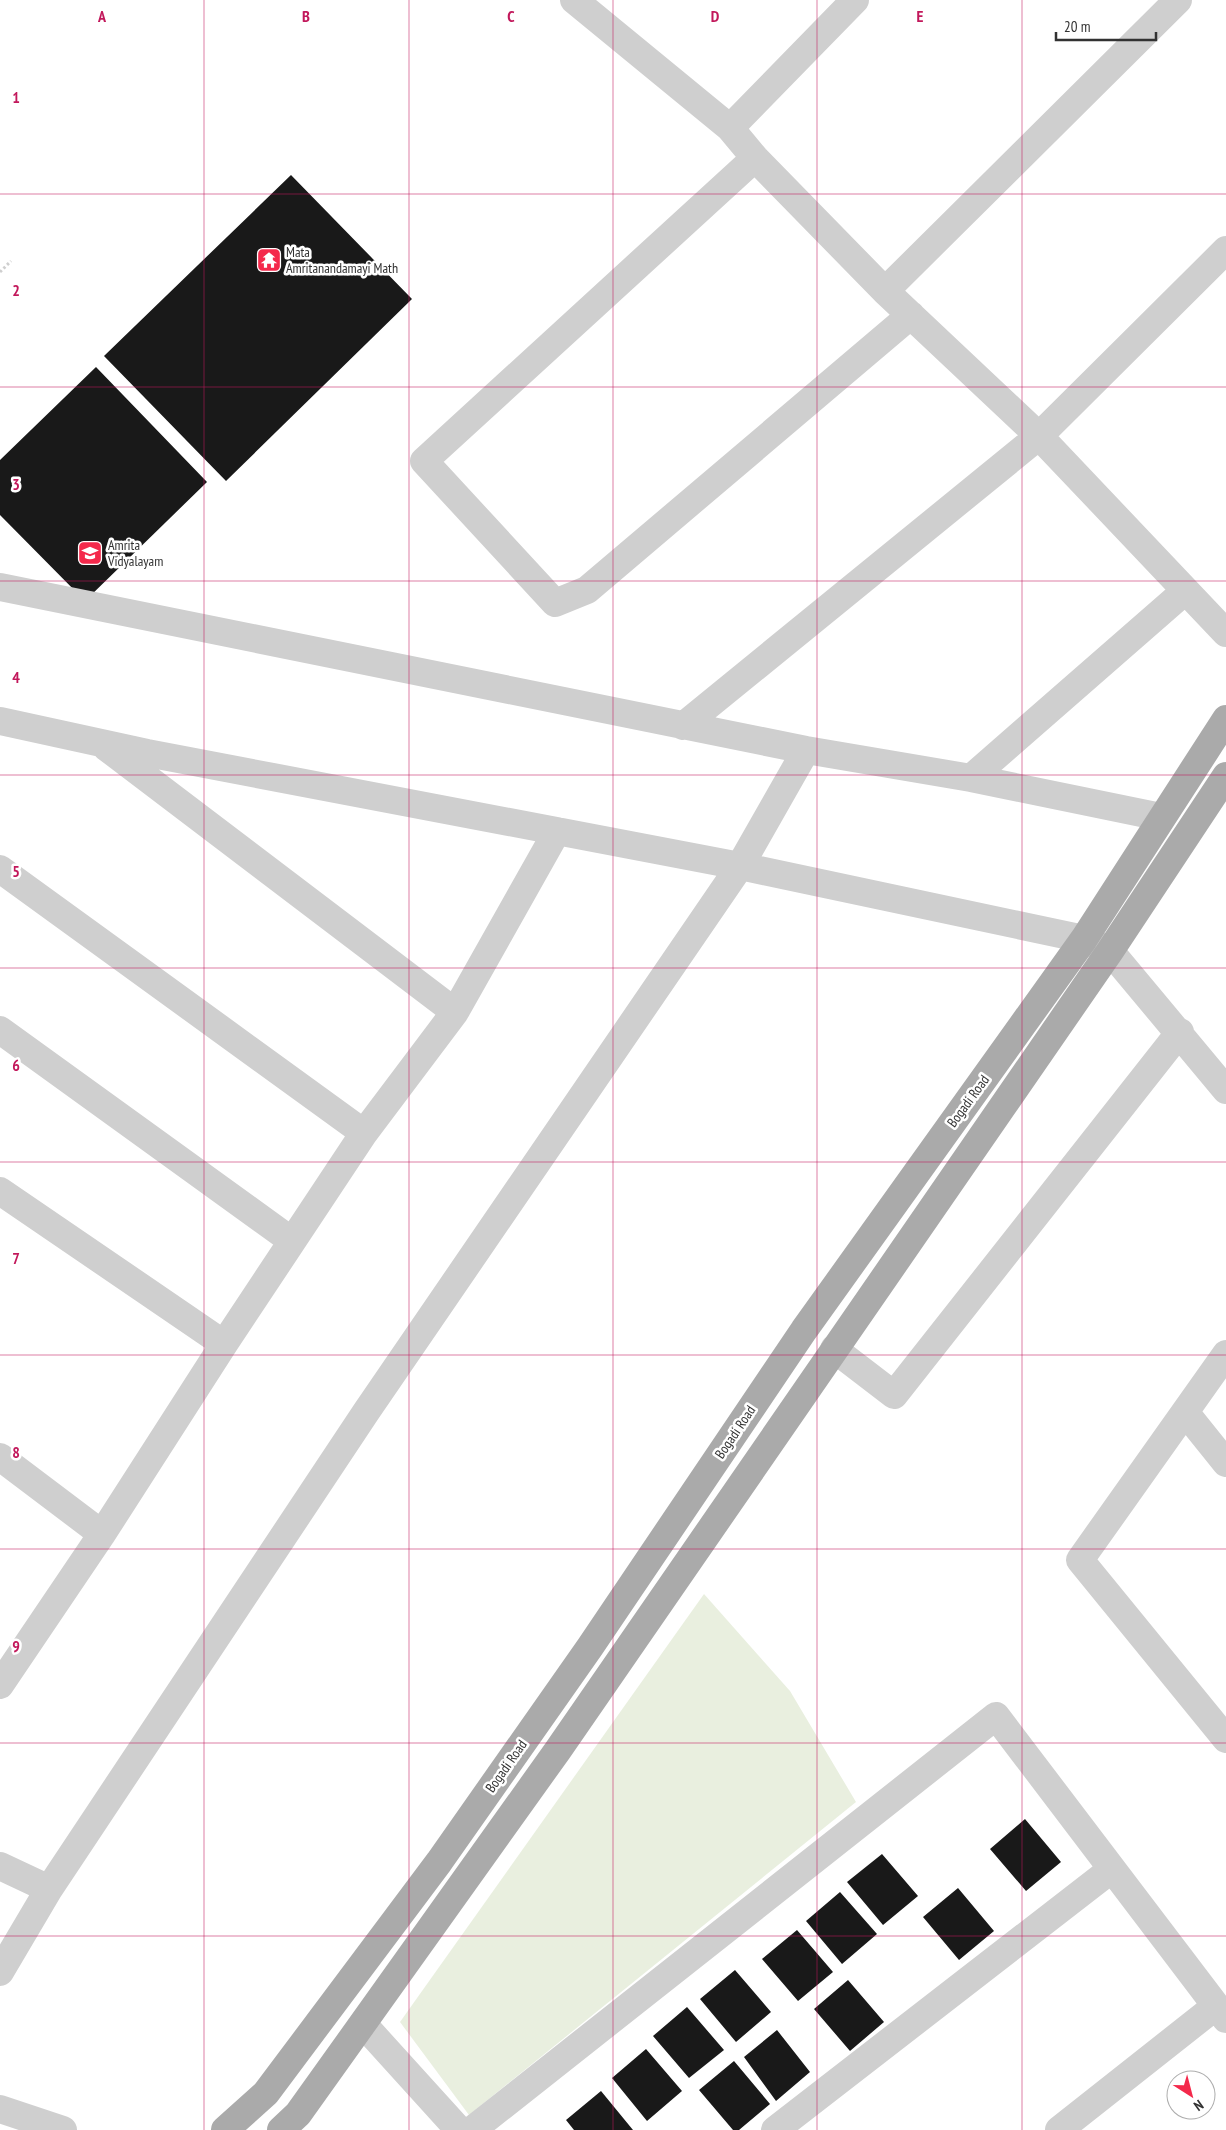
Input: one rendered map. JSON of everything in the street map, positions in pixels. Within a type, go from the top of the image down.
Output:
[{"type":"main road","name":"Bogadi Road","points":[[225,2130],[266,2093],[439,1862],[590,1647],[804,1330],[1084,940],[1161,817],[1226,719]]},
{"type":"main road","points":[[281,2130],[298,2114],[558,1750],[1110,950],[1226,776]]},
{"type":"street","points":[[574,0],[730,128],[755,158],[885,291],[1039,436],[1226,633]]},
{"type":"street","points":[[730,128],[855,0]]},
{"type":"street","points":[[885,291],[1178,0]]},
{"type":"street","points":[[755,158],[424,461],[555,603],[587,590],[911,315]]},
{"type":"street","points":[[683,726],[1039,436],[1226,250]]},
{"type":"street","points":[[0,587],[683,726],[806,750],[971,778],[1161,817]]},
{"type":"street","points":[[971,778],[1185,591]]},
{"type":"street","points":[[0,721],[147,753],[740,866],[1084,940],[1110,950],[1180,1032],[1226,1090]]},
{"type":"street","points":[[98,741],[455,1012]]},
{"type":"street","points":[[0,1972],[49,1889],[366,1412],[740,866],[806,750]]},
{"type":"street","points":[[0,1685],[102,1534],[224,1344],[364,1133],[455,1012],[557,831]]},
{"type":"street","points":[[0,869],[364,1133]]},
{"type":"street","points":[[0,1030],[292,1241]]},
{"type":"street","points":[[834,1349],[894,1395],[1180,1032]]},
{"type":"street","points":[[0,1191],[224,1344]]},
{"type":"street","points":[[1226,1354],[1080,1560],[1226,1739]]},
{"type":"street","points":[[1185,1412],[1226,1463]]},
{"type":"street","points":[[0,1457],[102,1534]]},
{"type":"street","points":[[472,2130],[996,1716],[1221,2013],[1059,2130]]},
{"type":"street","points":[[0,1866],[49,1889]]},
{"type":"street","points":[[775,2130],[1112,1870]]},
{"type":"street","points":[[363,2024],[459,2130]]},
{"type":"street","points":[[0,2110],[63,2130]]},
{"type":"path","points":[[0,272],[11,261]]},
{"type":"green space","points":[[704,1594],[790,1691],[856,1802],[469,2115],[400,2022]]},
{"type":"building","points":[[291,175],[412,299],[226,481],[104,356]]},
{"type":"building","points":[[96,367],[207,482],[85,601],[0,515],[0,460]]},
{"type":"building","points":[[1025,1819],[1061,1862],[1026,1891],[990,1849]]},
{"type":"building","points":[[882,1854],[918,1896],[883,1925],[847,1882]]},
{"type":"building","points":[[958,1888],[994,1931],[959,1960],[923,1917]]},
{"type":"building","points":[[840,1892],[877,1934],[842,1964],[806,1921]]},
{"type":"building","points":[[797,1930],[833,1972],[798,2001],[762,1959]]},
{"type":"building","points":[[735,1970],[771,2012],[736,2042],[700,1999]]},
{"type":"building","points":[[848,1980],[884,2022],[850,2051],[814,2009]]},
{"type":"building","points":[[687,2007],[724,2050],[689,2078],[653,2036]]},
{"type":"building","points":[[777,2030],[810,2072],[776,2101],[744,2057]]},
{"type":"building","points":[[646,2049],[682,2091],[647,2121],[612,2078]]},
{"type":"building","points":[[734,2061],[770,2104],[739,2130],[733,2130],[699,2090]]},
{"type":"building","points":[[601,2091],[633,2130],[574,2130],[566,2120]]},
{"type":"place","name":"Mata Amritanandamayi Math","points":[[269,260]]},
{"type":"place","name":"Amrita Vidyalayam","points":[[90,553]]}]
